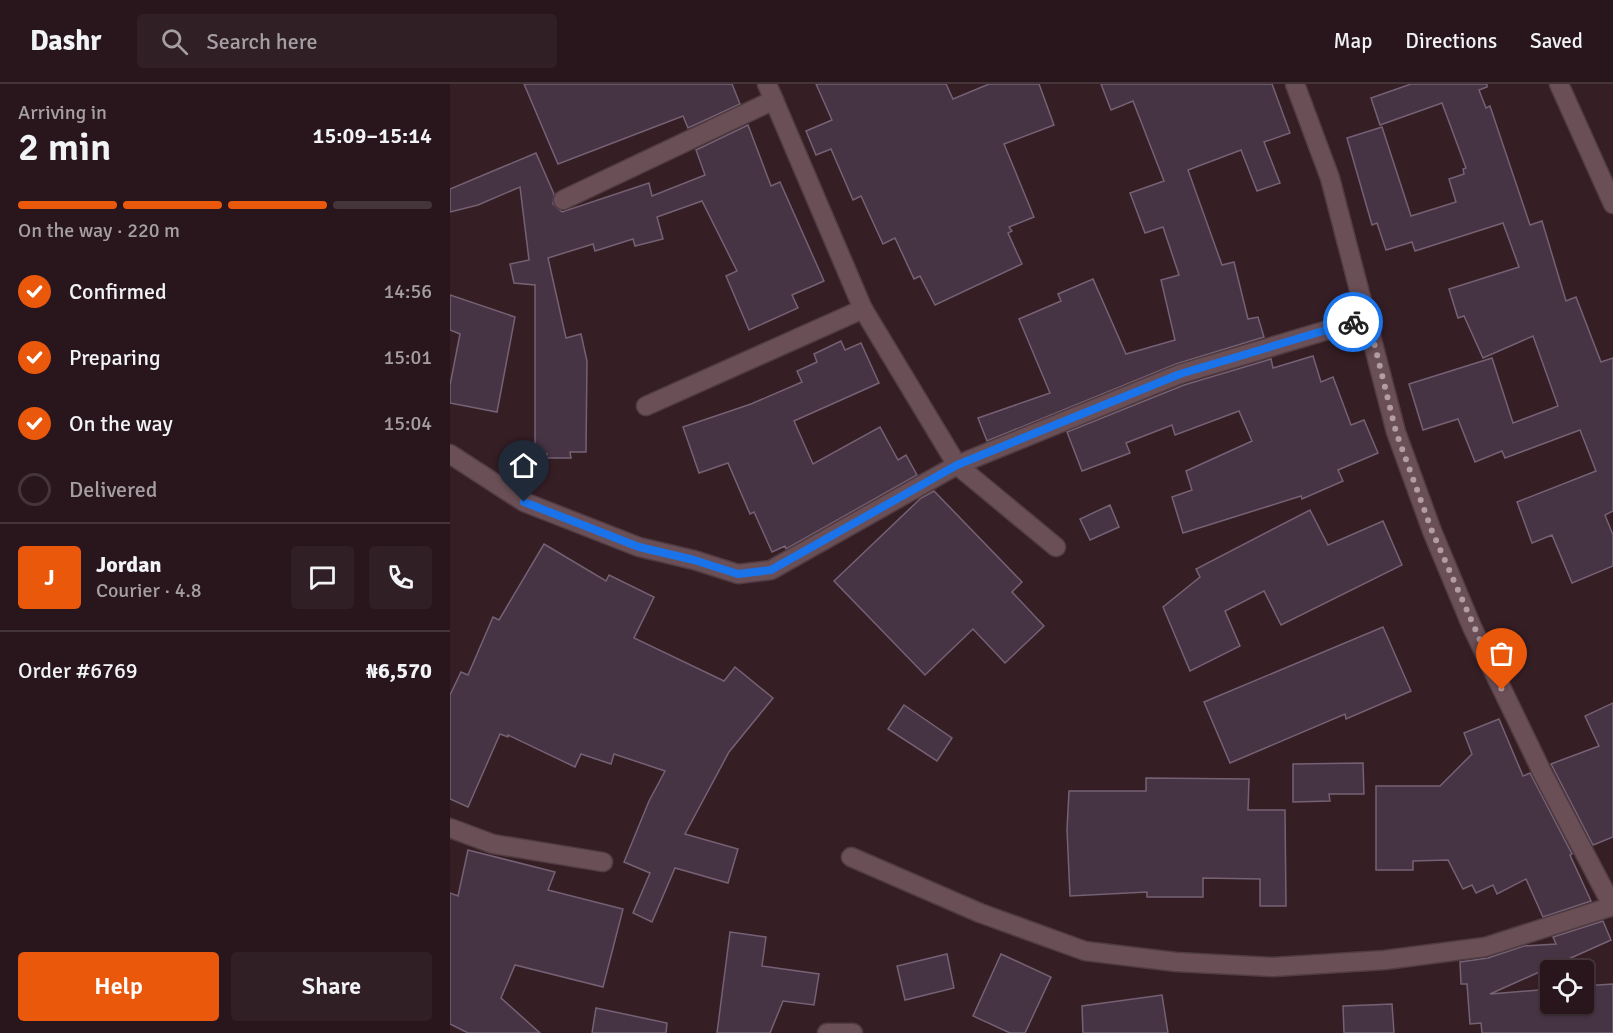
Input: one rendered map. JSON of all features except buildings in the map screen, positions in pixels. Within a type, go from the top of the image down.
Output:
[{"type":"street","points":[[851,857],[980,913],[1085,951],[1186,963],[1272,968],[1396,959],[1485,947],[1613,907],[1543,774],[1472,627],[1432,531],[1396,432],[1330,178],[1295,84]]},
{"type":"street","points":[[1559,84],[1613,204]]},
{"type":"street","points":[[563,200],[771,92],[863,309],[957,465],[1056,547]]},
{"type":"street","points":[[646,406],[863,309]]},
{"type":"street","points":[[450,454],[524,502],[639,547],[694,560],[738,574],[771,570],[957,465],[1180,374],[1368,318]]},
{"type":"street","points":[[450,828],[493,844],[603,862]]},
{"type":"street","points":[[826,1033],[853,1033]]},
{"type":"way so far","points":[[1353,322],[1368,318],[1396,432],[1432,531],[1472,627],[1502,690]]},
{"type":"route","points":[[524,502],[639,547],[694,560],[738,574],[771,570],[957,465],[1180,374],[1353,322]]}]
